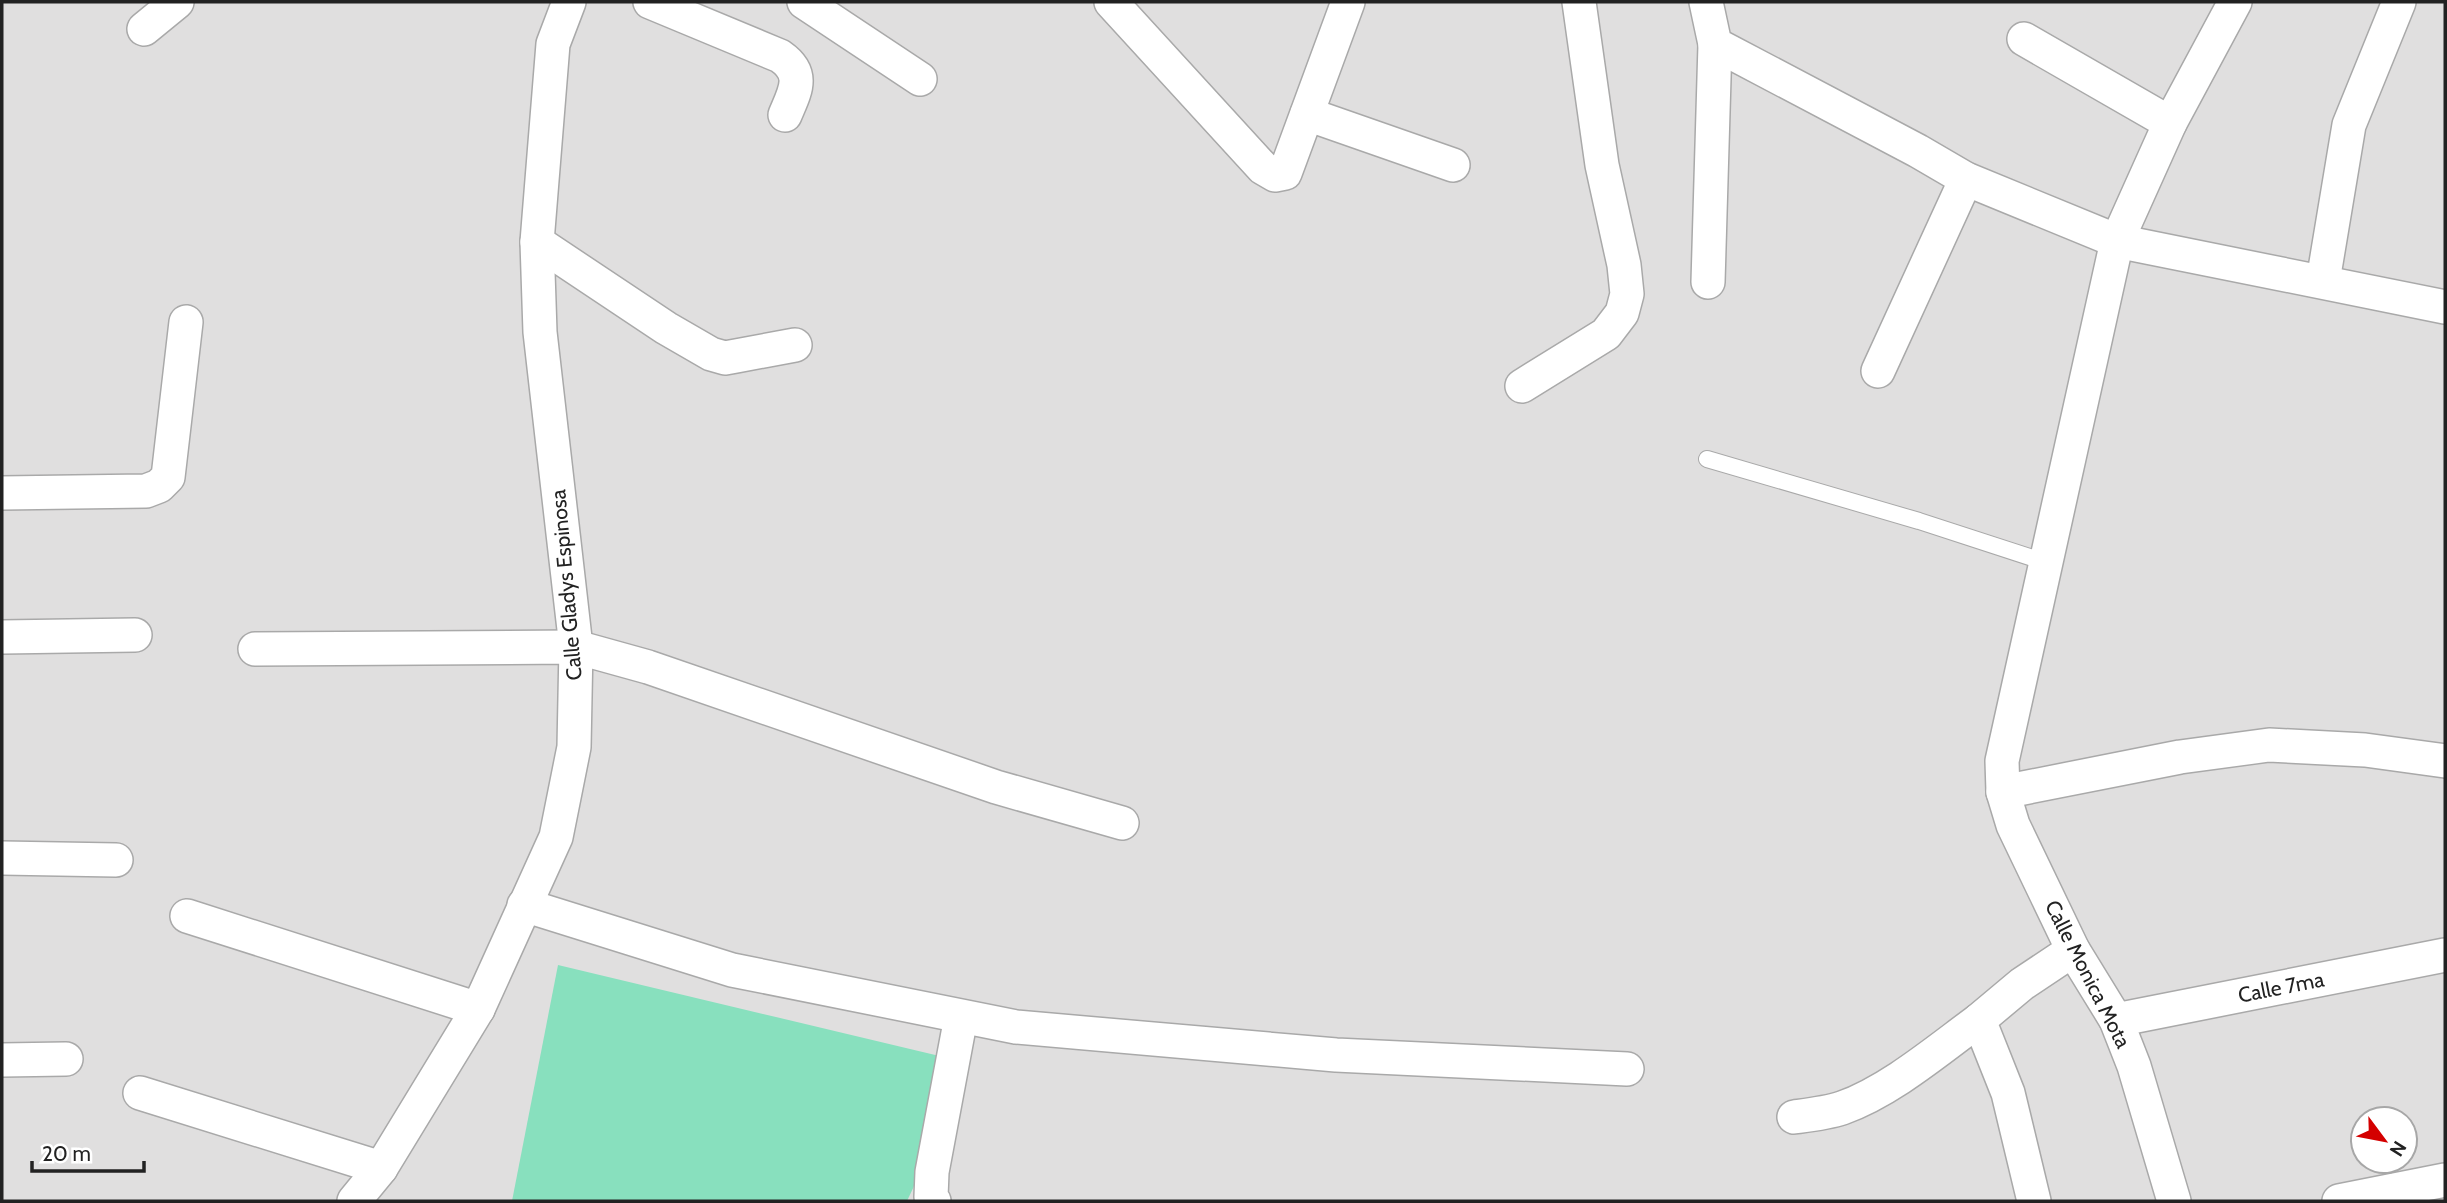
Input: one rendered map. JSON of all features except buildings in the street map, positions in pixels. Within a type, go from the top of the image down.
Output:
[{"type":"street","points":[[145,29],[177,2]]},
{"type":"street","name":"Calle Gladys Espinosa","points":[[354,1201],[381,1168],[478,1009],[556,836],[574,747],[576,648],[540,332],[537,242],[553,44],[569,2]]},
{"type":"street","points":[[650,2],[780,56],[792,64],[796,75],[795,90],[785,116]]},
{"type":"street","points":[[804,2],[920,79]]},
{"type":"street","points":[[1111,2],[1263,168],[1275,175],[1286,173],[1348,2]]},
{"type":"street","points":[[1522,386],[1606,334],[1622,313],[1627,294],[1624,265],[1602,165],[1579,2]]},
{"type":"street","points":[[1706,2],[1715,44],[1708,282]]},
{"type":"street","name":"Calle Monica Mota","points":[[2174,1201],[2134,1066],[2116,1020],[2073,950],[2013,825],[2003,792],[2002,761],[2117,241],[2170,122],[2235,2]]},
{"type":"street","points":[[2323,281],[2349,125],[2399,2]]},
{"type":"street","points":[[2024,39],[2170,122]]},
{"type":"street","points":[[1715,44],[1966,178],[2117,241],[2445,307]]},
{"type":"street","points":[[1307,114],[1453,165]]},
{"type":"street","points":[[1878,371],[1966,178]]},
{"type":"street","points":[[537,242],[666,328],[711,354],[725,358],[795,345]]},
{"type":"street","points":[[2,493],[146,491],[169,478],[186,322]]},
{"type":"street","points":[[2,637],[135,635]]},
{"type":"street","points":[[255,649],[576,648],[648,667],[996,787],[1122,823]]},
{"type":"street","points":[[2003,792],[2180,757],[2269,745],[2365,750],[2445,761]]},
{"type":"street","points":[[2,858],[116,859]]},
{"type":"street","points":[[524,905],[732,970],[1016,1027],[1336,1055],[1626,1069]]},
{"type":"street","points":[[187,916],[478,1009]]},
{"type":"street","points":[[1794,1117],[1841,1108],[1915,1068],[2022,984],[2073,950]]},
{"type":"street","name":"Calle 7ma","points":[[2116,1020],[2445,955]]},
{"type":"street","points":[[934,1201],[932,1172],[961,1017]]},
{"type":"street","points":[[1979,1020],[2008,1093],[2034,1201]]},
{"type":"street","points":[[2,1060],[66,1059]]},
{"type":"street","points":[[140,1093],[381,1168]]},
{"type":"street","points":[[2339,1201],[2445,1180]]},
{"type":"lane","points":[[1707,459],[1919,521],[2045,562]]},
{"type":"shaded area","points":[[2,2],[2445,2],[2445,1201],[2,1201]]},
{"type":"green space","points":[[558,965],[952,1059],[916,1182],[907,1201],[512,1201]]}]
